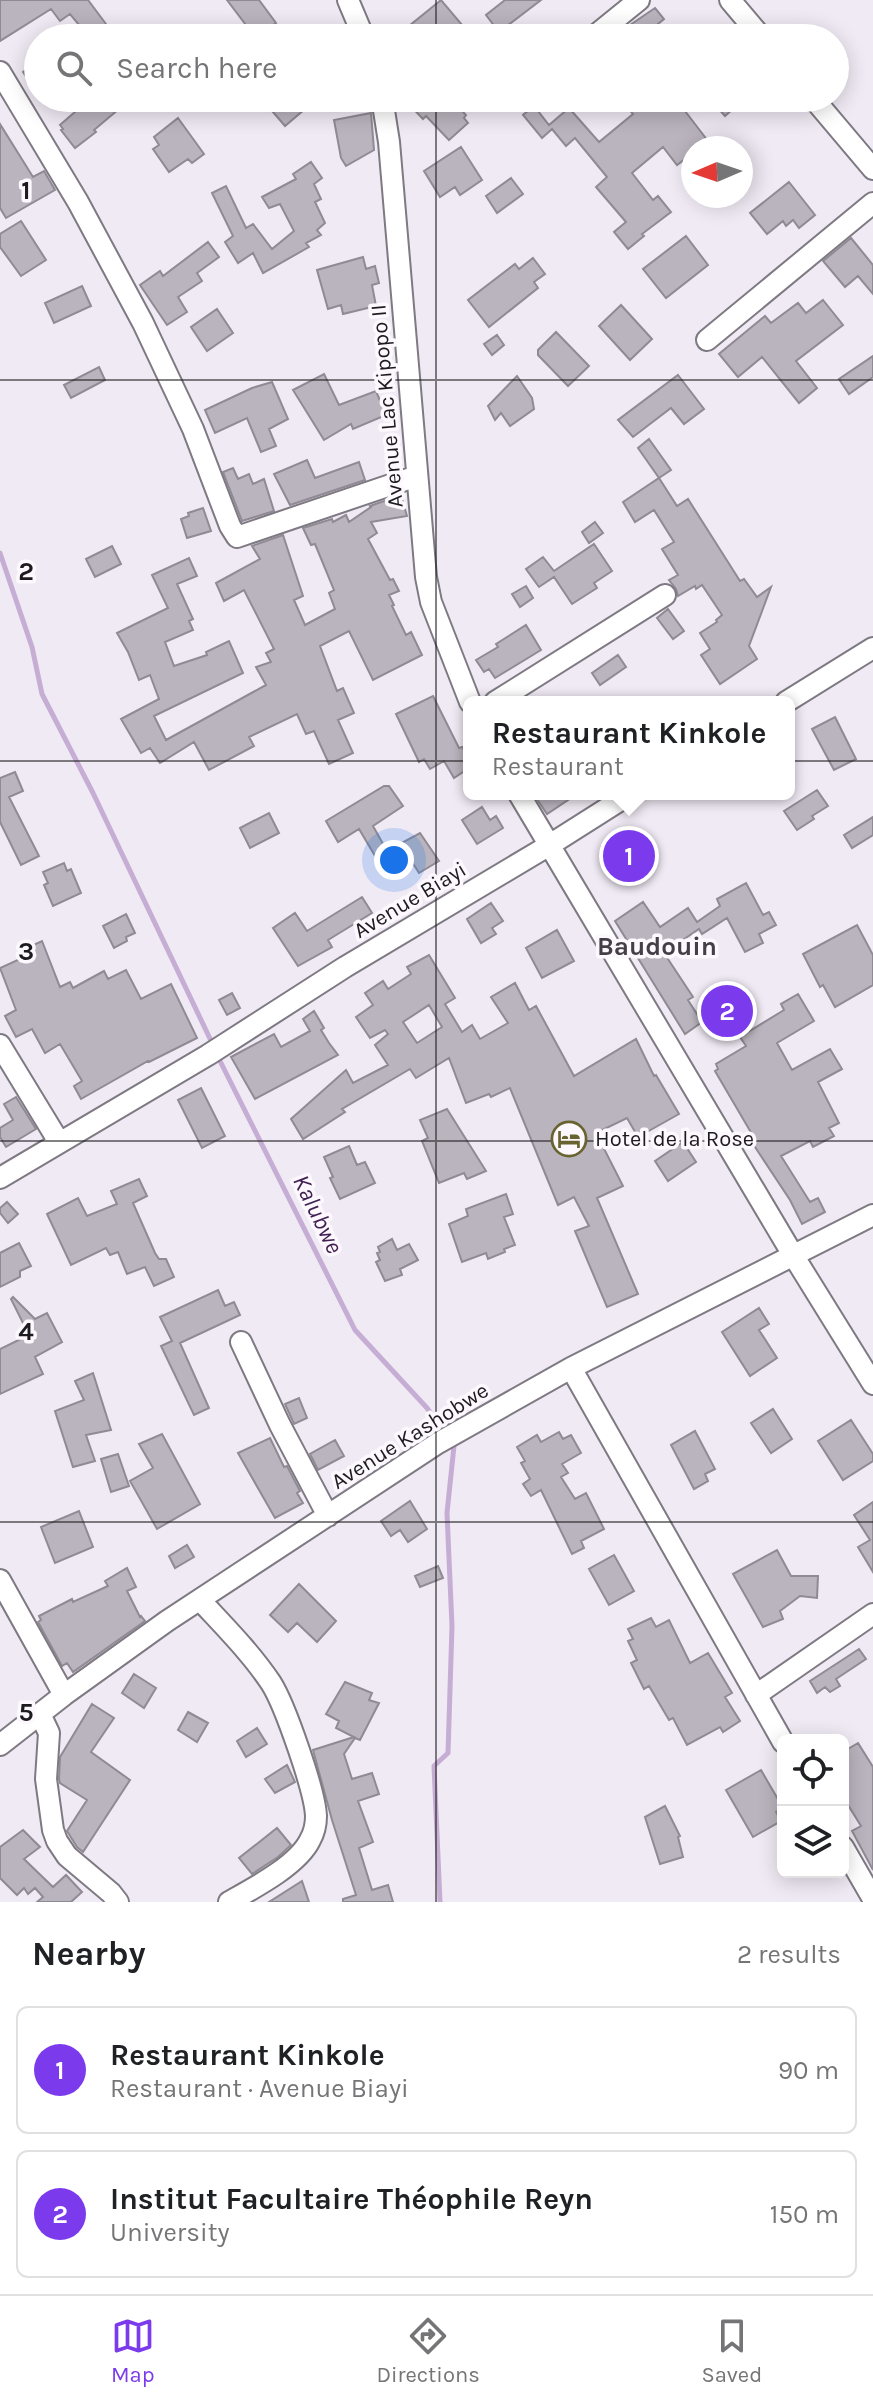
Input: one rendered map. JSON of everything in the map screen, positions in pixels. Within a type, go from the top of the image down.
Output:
[{"type":"street","points":[[348,0],[358,24]]},
{"type":"street","points":[[609,24],[639,0]]},
{"type":"street","points":[[730,0],[750,24]]},
{"type":"street","points":[[0,72],[78,202],[143,323],[193,429],[237,537],[417,476]]},
{"type":"street","name":"Avenue Lac Kipopo II","points":[[384,112],[422,552],[431,602],[468,696]]},
{"type":"street","points":[[825,112],[873,169]]},
{"type":"street","points":[[707,340],[873,203]]},
{"type":"street","points":[[505,696],[665,595]]},
{"type":"street","points":[[795,696],[873,648]]},
{"type":"street","points":[[522,800],[873,1384]]},
{"type":"street","name":"Avenue Biayi","points":[[0,1178],[212,1052],[621,800]]},
{"type":"street","points":[[0,1045],[59,1142]]},
{"type":"street","name":"Avenue Kashobwe","points":[[0,1745],[64,1695],[200,1600],[445,1439],[571,1368],[873,1215]]},
{"type":"street","points":[[241,1342],[328,1516]]},
{"type":"street","points":[[571,1368],[778,1734]]},
{"type":"street","points":[[0,1580],[64,1695]]},
{"type":"street","points":[[200,1600],[249,1653],[272,1685],[281,1702],[313,1798],[316,1816],[315,1828],[305,1849],[255,1895],[229,1902]]},
{"type":"street","points":[[756,1695],[873,1614]]},
{"type":"street","points":[[40,1714],[49,1733],[46,1779],[57,1841],[67,1856],[118,1902]]},
{"type":"street","points":[[849,1857],[873,1899]]},
{"type":"building","points":[[0,0],[88,0],[106,24],[78,24],[70,14],[60,21],[51,9],[0,41]]},
{"type":"building","points":[[227,0],[259,0],[276,23],[274,24],[245,24]]},
{"type":"building","points":[[441,0],[461,24],[411,24]]},
{"type":"building","points":[[505,0],[541,0],[510,24],[493,24],[486,15]]},
{"type":"building","points":[[655,8],[664,19],[658,24],[631,24]]},
{"type":"building","points":[[75,112],[115,112],[75,148],[60,125]]},
{"type":"building","points":[[273,112],[302,112],[285,126]]},
{"type":"building","points":[[416,112],[463,112],[468,123],[449,140],[426,116],[423,119]]},
{"type":"building","points":[[539,112],[549,125],[564,112],[573,112],[599,142],[633,114],[631,112],[686,112],[704,136],[681,136],[681,162],[677,165],[663,147],[632,173],[653,200],[658,196],[671,212],[628,249],[614,232],[626,222],[596,187],[607,177],[575,138],[566,146],[552,129],[542,138],[523,115]]},
{"type":"building","points":[[371,113],[374,150],[346,166],[341,158],[334,120]]},
{"type":"building","points":[[178,118],[204,154],[192,163],[188,159],[169,172],[153,149],[159,145],[154,137]]},
{"type":"building","points":[[0,124],[33,177],[44,171],[55,190],[6,218],[0,208]]},
{"type":"building","points":[[461,147],[482,180],[460,195],[455,187],[440,197],[424,171]]},
{"type":"building","points":[[311,162],[322,178],[314,184],[321,199],[315,202],[325,223],[317,230],[321,235],[306,243],[309,247],[263,273],[253,253],[238,263],[225,242],[233,236],[212,193],[226,186],[246,228],[253,224],[272,249],[294,231],[280,204],[269,208],[262,197],[296,179],[293,174]]},
{"type":"building","points":[[511,178],[523,194],[497,213],[486,196]]},
{"type":"building","points":[[789,182],[815,215],[799,228],[793,220],[786,226],[783,221],[767,234],[750,213]]},
{"type":"building","points":[[21,221],[46,260],[21,276],[0,247],[0,234]]},
{"type":"building","points":[[686,236],[708,265],[666,298],[643,269]]},
{"type":"building","points":[[851,238],[873,265],[873,294],[858,276],[845,287],[823,261]]},
{"type":"building","points":[[208,242],[219,257],[197,273],[202,281],[178,297],[187,312],[167,325],[140,285],[160,271],[163,276]]},
{"type":"building","points":[[363,257],[366,269],[375,266],[379,283],[372,285],[376,306],[343,314],[341,305],[328,309],[317,270]]},
{"type":"building","points":[[533,258],[545,274],[534,282],[538,288],[489,327],[468,300],[515,264],[519,269]]},
{"type":"building","points":[[82,286],[91,306],[54,323],[45,303]]},
{"type":"building","points":[[823,300],[843,325],[796,361],[817,388],[799,403],[762,357],[738,377],[719,354],[765,316],[771,323],[798,303],[806,313]]},
{"type":"building","points":[[621,305],[652,339],[630,360],[599,326]]},
{"type":"building","points":[[217,309],[233,333],[207,351],[191,327]]},
{"type":"building","points":[[556,332],[589,366],[568,386],[538,355],[538,350]]},
{"type":"building","points":[[497,335],[504,345],[492,355],[484,344]]},
{"type":"building","points":[[873,356],[873,377],[849,394],[839,379]]},
{"type":"building","points":[[99,367],[105,380],[71,398],[64,385]]},
{"type":"building","points":[[324,374],[339,405],[376,391],[386,415],[353,429],[351,424],[324,440],[293,390]]},
{"type":"building","points":[[678,375],[704,409],[684,424],[671,408],[633,437],[618,420]]},
{"type":"building","points":[[517,376],[532,398],[534,409],[510,426],[501,413],[495,420],[488,406]]},
{"type":"building","points":[[272,382],[288,419],[269,429],[276,446],[261,452],[247,418],[215,433],[205,410]]},
{"type":"building","points":[[649,439],[671,470],[659,478],[638,448]]},
{"type":"building","points":[[307,460],[315,478],[359,462],[365,480],[290,505],[274,474]]},
{"type":"building","points":[[233,468],[238,479],[249,474],[253,484],[264,479],[274,511],[242,521],[223,472]]},
{"type":"building","points":[[659,478],[677,506],[688,499],[740,581],[744,579],[757,597],[771,587],[749,646],[757,659],[720,684],[701,655],[710,649],[700,633],[722,615],[702,585],[678,596],[669,580],[678,575],[662,549],[674,542],[654,510],[635,522],[623,502]]},
{"type":"building","points":[[401,495],[407,516],[371,522],[377,533],[368,539],[399,591],[389,595],[392,606],[406,635],[411,632],[422,655],[373,680],[349,631],[320,646],[337,691],[343,688],[354,713],[338,720],[353,753],[329,764],[314,731],[306,734],[297,714],[249,737],[254,746],[209,770],[194,742],[160,763],[150,748],[141,753],[121,719],[159,699],[150,675],[139,680],[117,633],[168,608],[152,575],[189,558],[197,576],[177,584],[193,619],[189,621],[193,630],[165,642],[174,666],[207,655],[206,652],[229,641],[243,673],[154,716],[166,740],[266,685],[256,667],[271,662],[266,653],[274,649],[244,590],[224,601],[216,583],[260,559],[252,546],[283,535],[303,596],[294,600],[305,625],[335,609],[329,593],[334,590],[315,544],[311,545],[303,528],[332,519],[333,522],[346,515],[349,522],[370,506]]},
{"type":"building","points":[[203,508],[211,531],[187,538],[181,519]]},
{"type":"building","points":[[595,522],[603,533],[589,543],[582,532]]},
{"type":"building","points":[[594,544],[612,571],[594,583],[597,588],[572,604],[554,577],[539,587],[526,569],[543,557],[554,571]]},
{"type":"building","points":[[112,546],[121,564],[95,577],[86,559]]},
{"type":"building","points":[[526,586],[533,598],[520,607],[512,594]]},
{"type":"building","points":[[668,609],[684,631],[673,639],[657,618]]},
{"type":"building","points":[[526,625],[541,650],[495,678],[489,669],[484,672],[476,660]]},
{"type":"building","points":[[618,655],[626,667],[600,685],[592,673]]},
{"type":"building","points":[[433,696],[459,748],[463,748],[463,772],[454,778],[444,761],[430,769],[424,759],[419,762],[396,714]]},
{"type":"building","points":[[835,717],[856,759],[834,770],[812,729]]},
{"type":"building","points":[[15,772],[23,791],[9,797],[39,856],[21,865],[0,822],[0,778]]},
{"type":"building","points":[[384,786],[389,786],[403,806],[373,826],[387,851],[420,833],[439,861],[419,873],[412,862],[395,873],[390,867],[384,871],[359,829],[338,842],[326,821]]},
{"type":"building","points":[[817,790],[828,806],[797,830],[784,811]]},
{"type":"building","points":[[538,800],[568,800],[547,814]]},
{"type":"building","points":[[482,807],[490,820],[496,816],[503,828],[477,844],[462,820]]},
{"type":"building","points":[[269,813],[279,833],[250,848],[240,828]]},
{"type":"building","points":[[873,817],[873,835],[852,848],[844,835]]},
{"type":"building","points":[[638,830],[654,858],[621,878],[605,850]]},
{"type":"building","points":[[64,863],[67,871],[71,869],[81,893],[53,906],[44,885],[48,883],[43,872]]},
{"type":"building","points":[[746,883],[763,915],[769,912],[776,925],[759,934],[763,943],[745,952],[727,918],[702,934],[699,929],[664,953],[693,997],[688,1000],[702,1022],[685,1034],[615,921],[643,902],[660,927],[688,908],[697,922],[720,906],[717,899]]},
{"type":"building","points":[[362,897],[372,913],[328,940],[332,947],[298,966],[273,928],[295,913],[307,931]]},
{"type":"building","points":[[491,903],[503,921],[492,928],[496,934],[481,943],[467,919]]},
{"type":"building","points":[[126,914],[135,933],[114,948],[103,926]]},
{"type":"building","points":[[857,925],[873,955],[873,985],[835,1007],[823,985],[820,987],[803,954]]},
{"type":"building","points":[[557,930],[574,961],[542,978],[526,948]]},
{"type":"building","points":[[42,941],[60,987],[70,982],[73,988],[104,971],[108,979],[126,970],[141,999],[171,984],[197,1038],[148,1061],[81,1099],[74,1086],[82,1081],[60,1044],[45,1053],[32,1029],[16,1037],[5,1016],[16,1010],[0,968],[31,954],[27,948]]},
{"type":"building","points":[[429,955],[455,998],[445,1004],[462,1032],[472,1025],[480,1039],[508,1023],[491,997],[515,983],[529,1010],[536,1006],[574,1076],[636,1039],[654,1076],[679,1114],[638,1137],[627,1118],[596,1133],[623,1186],[597,1198],[638,1294],[607,1307],[575,1231],[589,1226],[574,1197],[558,1205],[510,1088],[466,1103],[449,1058],[416,1078],[410,1069],[342,1109],[345,1112],[303,1139],[291,1119],[346,1070],[353,1083],[388,1065],[375,1045],[388,1034],[385,1030],[370,1038],[356,1017],[373,1005],[365,993],[383,981],[388,989],[411,974],[407,967]],"holes":[[[429,1005],[442,1027],[417,1043],[403,1022]]]},
{"type":"building","points":[[232,993],[240,1008],[227,1015],[219,1000]]},
{"type":"building","points":[[798,994],[814,1021],[777,1043],[792,1070],[830,1049],[842,1069],[818,1082],[839,1123],[829,1128],[834,1136],[813,1147],[810,1141],[781,1156],[810,1202],[818,1198],[825,1212],[802,1224],[753,1144],[756,1141],[715,1071],[718,1069],[716,1064],[746,1046],[740,1037],[784,1010],[781,1004]]},
{"type":"building","points":[[314,1011],[324,1028],[321,1030],[338,1055],[255,1099],[231,1057],[274,1034],[281,1047],[310,1031],[303,1019]]},
{"type":"building","points":[[201,1088],[225,1136],[202,1148],[178,1100]]},
{"type":"building","points":[[16,1097],[36,1129],[6,1147],[0,1137],[0,1128],[13,1120],[4,1104]]},
{"type":"building","points":[[447,1109],[486,1171],[467,1179],[464,1173],[439,1183],[422,1141],[428,1138],[420,1120]]},
{"type":"building","points":[[683,1142],[696,1162],[668,1181],[655,1161]]},
{"type":"building","points":[[349,1146],[357,1165],[365,1162],[375,1183],[340,1199],[324,1157]]},
{"type":"building","points":[[139,1179],[147,1196],[133,1203],[155,1253],[159,1259],[166,1259],[174,1277],[154,1286],[145,1267],[127,1274],[118,1252],[110,1255],[106,1248],[71,1265],[47,1214],[78,1198],[87,1216],[117,1204],[111,1191]]},
{"type":"building","points":[[506,1194],[513,1214],[504,1217],[515,1245],[488,1259],[486,1253],[462,1262],[449,1224],[468,1216],[466,1209]]},
{"type":"building","points":[[7,1202],[18,1214],[8,1223],[0,1213],[0,1208]]},
{"type":"building","points":[[392,1239],[397,1250],[409,1244],[418,1260],[400,1269],[402,1275],[385,1281],[376,1262],[380,1260],[378,1247]]},
{"type":"building","points":[[19,1243],[31,1266],[20,1271],[20,1277],[0,1287],[0,1253]]},
{"type":"building","points":[[218,1290],[225,1306],[234,1302],[240,1315],[180,1343],[209,1408],[194,1415],[161,1346],[172,1341],[160,1317]]},
{"type":"building","points":[[13,1297],[35,1319],[47,1313],[62,1342],[35,1357],[43,1374],[0,1394],[0,1349],[29,1335],[11,1299]]},
{"type":"building","points":[[759,1308],[769,1324],[759,1330],[777,1358],[750,1376],[722,1332]]},
{"type":"building","points":[[93,1373],[111,1430],[86,1435],[95,1461],[73,1467],[55,1411],[84,1400],[75,1381]]},
{"type":"building","points":[[299,1398],[307,1418],[294,1424],[285,1404]]},
{"type":"building","points":[[773,1409],[792,1439],[771,1453],[751,1423]]},
{"type":"building","points":[[851,1420],[873,1454],[873,1461],[843,1480],[818,1441]]},
{"type":"building","points":[[695,1431],[715,1469],[705,1474],[708,1481],[694,1489],[671,1445]]},
{"type":"building","points":[[559,1432],[563,1439],[571,1435],[581,1453],[562,1464],[568,1473],[561,1477],[575,1499],[586,1493],[604,1529],[581,1541],[584,1548],[572,1554],[541,1490],[531,1496],[523,1484],[530,1479],[517,1447],[537,1435],[541,1442]]},
{"type":"building","points":[[162,1434],[200,1504],[157,1529],[130,1481],[153,1468],[139,1444]]},
{"type":"building","points":[[270,1438],[300,1491],[297,1493],[303,1503],[275,1518],[238,1453]]},
{"type":"building","points":[[335,1440],[344,1456],[318,1470],[310,1454]]},
{"type":"building","points":[[118,1454],[129,1486],[111,1492],[101,1459]]},
{"type":"building","points":[[410,1501],[427,1529],[408,1542],[400,1530],[391,1536],[381,1521]]},
{"type":"building","points":[[873,1502],[873,1572],[858,1547],[870,1540],[854,1515]]},
{"type":"building","points":[[79,1511],[93,1547],[55,1563],[41,1527]]},
{"type":"building","points":[[187,1545],[194,1557],[175,1568],[169,1556]]},
{"type":"building","points":[[777,1550],[791,1576],[818,1576],[817,1598],[800,1596],[780,1611],[783,1619],[763,1627],[733,1574]]},
{"type":"building","points":[[614,1555],[634,1591],[609,1605],[589,1569]]},
{"type":"building","points":[[438,1566],[443,1578],[420,1587],[415,1576]]},
{"type":"building","points":[[127,1568],[136,1587],[127,1591],[145,1621],[73,1672],[67,1663],[62,1666],[38,1622],[41,1620],[39,1616],[72,1599],[73,1602],[108,1586],[105,1581]]},
{"type":"building","points":[[299,1584],[336,1621],[317,1642],[297,1623],[288,1632],[270,1615]]},
{"type":"building","points":[[651,1618],[656,1627],[669,1620],[690,1663],[708,1653],[732,1693],[725,1697],[740,1721],[723,1732],[720,1727],[687,1745],[673,1718],[669,1720],[649,1686],[644,1689],[631,1663],[637,1660],[628,1641],[633,1639],[628,1629]]},
{"type":"building","points":[[859,1649],[866,1659],[836,1679],[840,1686],[830,1692],[825,1687],[817,1693],[810,1681]]},
{"type":"building","points":[[134,1674],[156,1688],[144,1708],[122,1693]]},
{"type":"building","points":[[345,1682],[372,1693],[369,1700],[379,1703],[360,1740],[355,1738],[344,1754],[352,1779],[372,1773],[379,1794],[358,1801],[373,1842],[359,1848],[372,1890],[388,1885],[393,1902],[343,1902],[343,1899],[356,1895],[313,1750],[354,1737],[336,1728],[339,1721],[326,1714]]},
{"type":"building","points":[[92,1704],[114,1718],[91,1752],[130,1780],[83,1852],[67,1831],[87,1800],[60,1783],[60,1757]]},
{"type":"building","points":[[188,1712],[208,1723],[197,1742],[178,1730]]},
{"type":"building","points":[[257,1728],[267,1744],[246,1757],[237,1741]]},
{"type":"building","points":[[858,1743],[873,1767],[873,1870],[852,1831],[861,1826],[849,1807],[849,1748]]},
{"type":"building","points":[[287,1765],[295,1782],[275,1793],[265,1779]]},
{"type":"building","points":[[761,1770],[777,1798],[777,1823],[753,1837],[726,1790]]},
{"type":"building","points":[[665,1806],[680,1836],[683,1857],[660,1864],[645,1817]]},
{"type":"building","points":[[277,1828],[291,1845],[252,1874],[239,1858]]},
{"type":"building","points":[[23,1830],[40,1847],[24,1859],[53,1887],[66,1875],[82,1892],[71,1902],[37,1902],[43,1897],[35,1888],[28,1894],[24,1888],[17,1895],[0,1878],[0,1847]]},
{"type":"building","points":[[302,1881],[309,1902],[269,1902]]},
{"type":"waterway","name":"Kalubwe","points":[[0,553],[32,647],[42,694],[93,793],[213,1045]]},
{"type":"waterway","name":"Kalubwe","points":[[217,1055],[355,1330],[427,1408],[445,1434]]},
{"type":"waterway","name":"Kalubwe","points":[[440,1902],[434,1766],[448,1753],[452,1626],[447,1513],[454,1446],[451,1442]]},
{"type":"place","name":"Restaurant Kinkole","points":[[629,856]]},
{"type":"place","name":"Institut Facultaire Théophile Reyn","points":[[727,1011]]},
{"type":"place","name":"Hotel de la Rose","points":[[569,1139]]},
{"type":"district","name":"Baudouin","points":[[657,946]]}]
